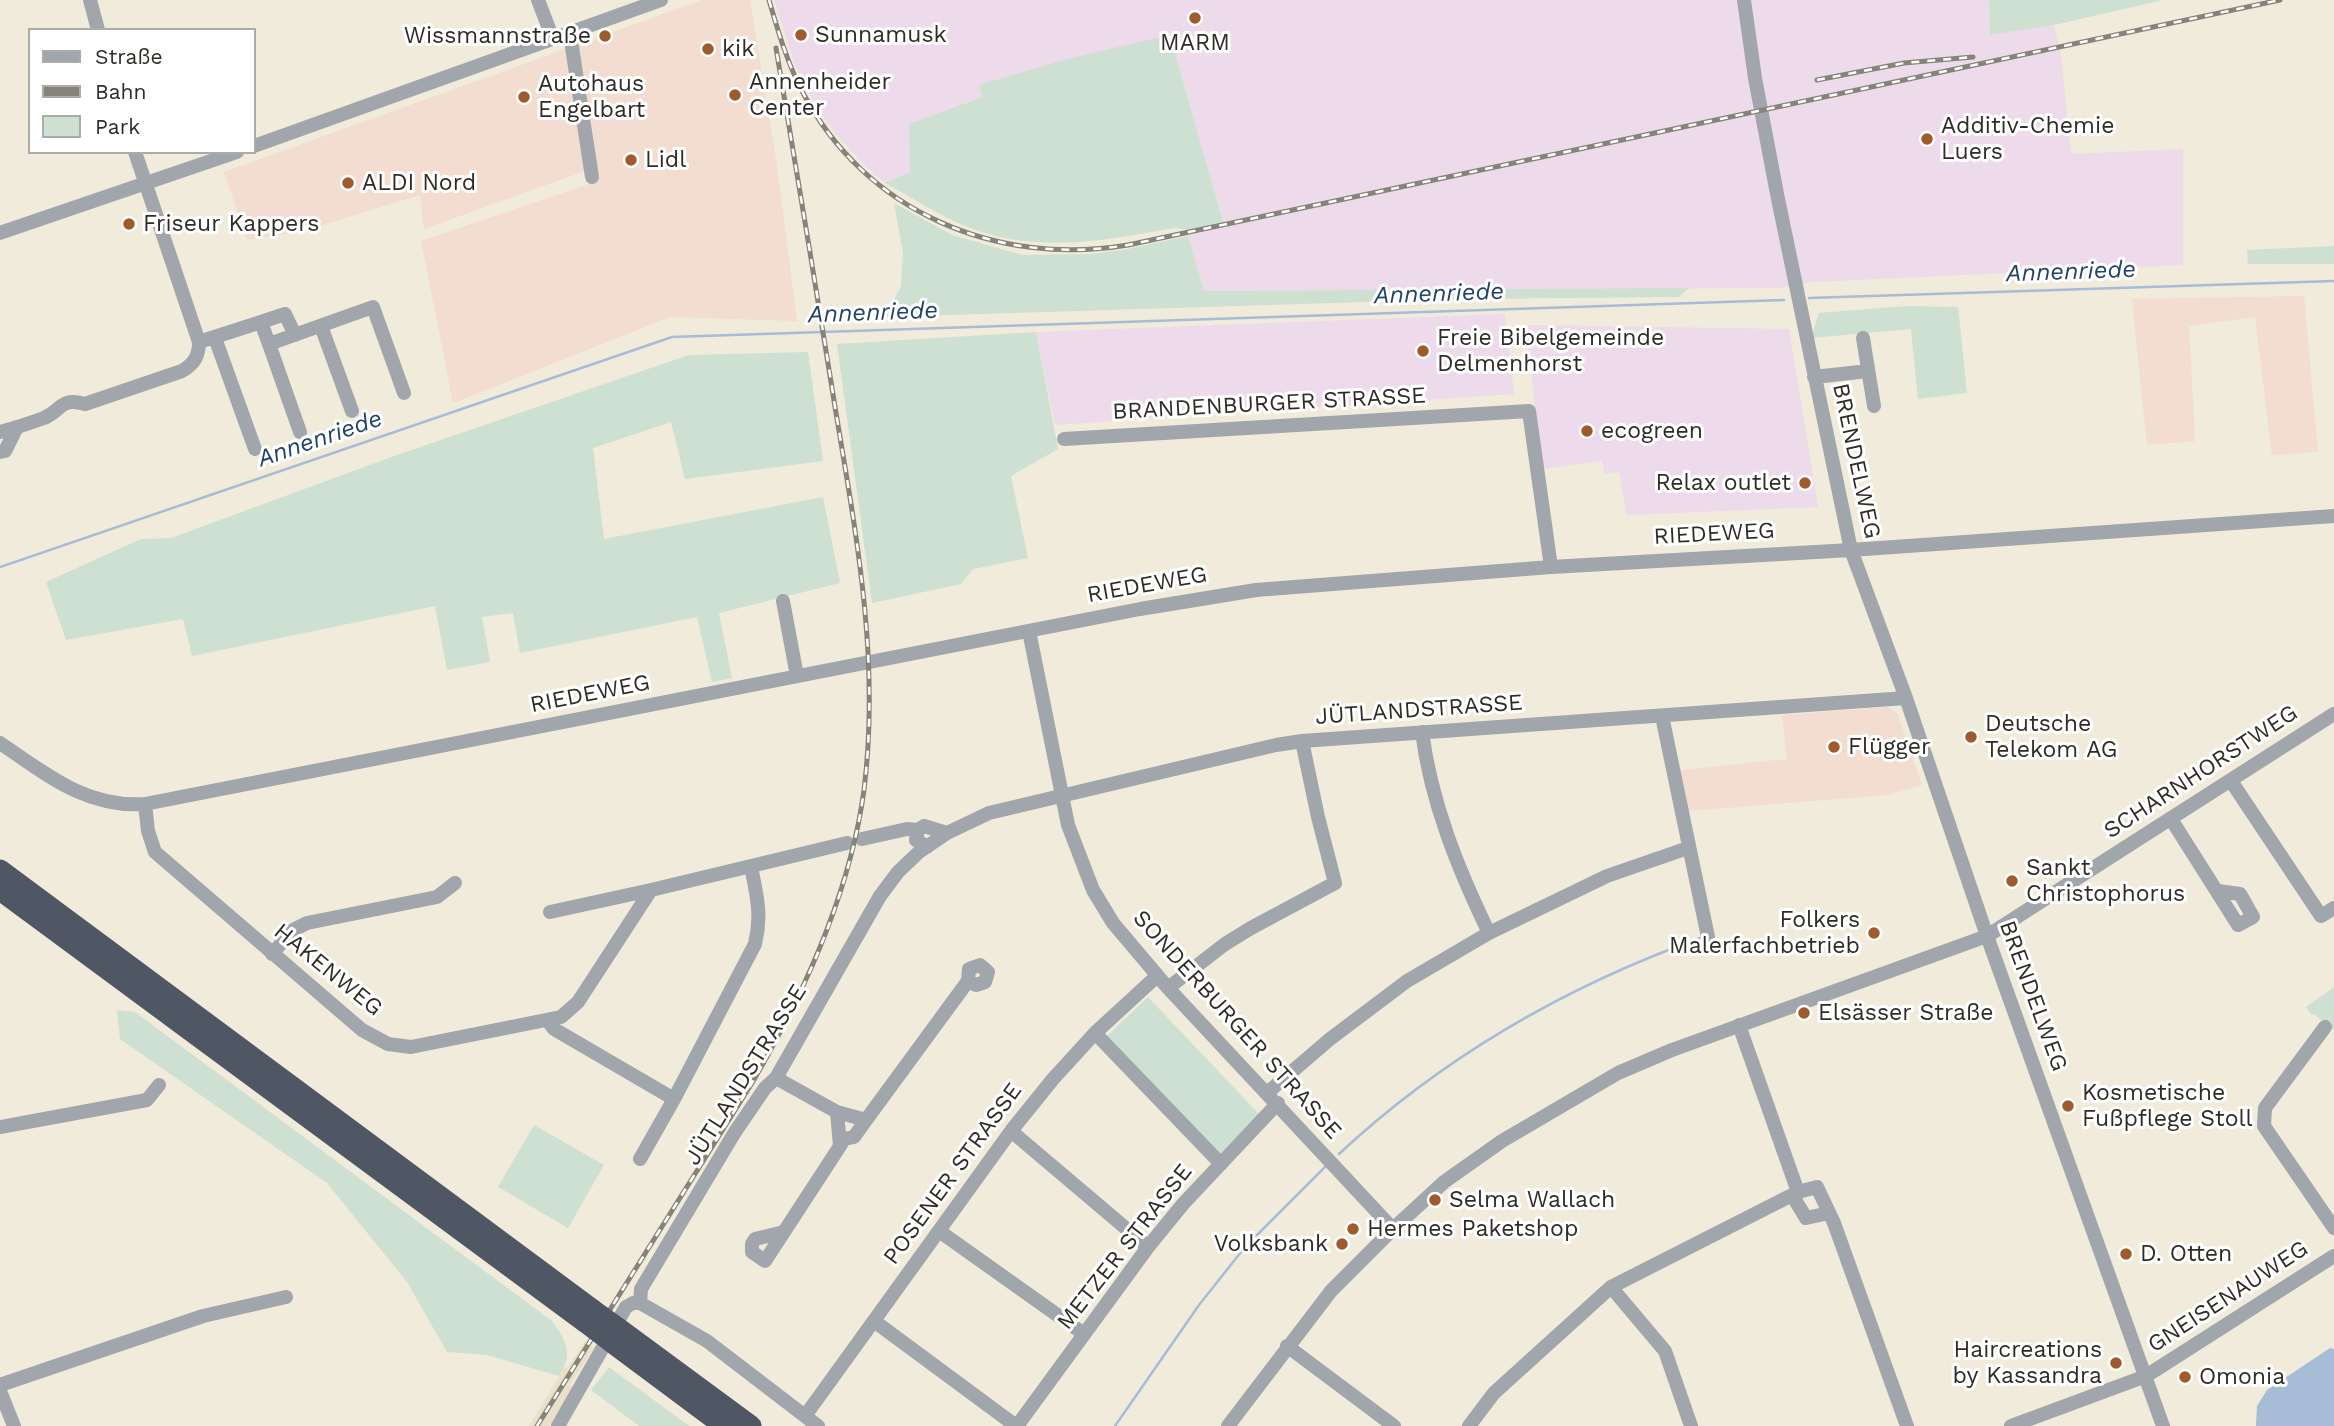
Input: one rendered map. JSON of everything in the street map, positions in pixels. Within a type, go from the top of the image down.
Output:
[{"type":"highway","points":[[0,870],[614,1335],[724,1426]]},
{"type":"highway","points":[[0,890],[589,1316]]},
{"type":"highway","points":[[614,1335],[751,1426]]},
{"type":"street","points":[[90,0],[98,28]]},
{"type":"street","points":[[538,0],[553,39]]},
{"type":"street","points":[[256,145],[661,0]]},
{"type":"street","name":"BRENDELWEG","points":[[1744,0],[1755,78],[1797,298],[1851,550],[1906,698],[1987,936],[2163,1426]]},
{"type":"street","points":[[570,34],[592,177]]},
{"type":"street","points":[[0,432],[49,416],[60,404],[75,401],[85,404],[182,371],[195,360],[199,352],[136,154]]},
{"type":"street","points":[[0,233],[145,186],[232,154]]},
{"type":"street","points":[[269,344],[373,307],[404,393]]},
{"type":"street","points":[[198,342],[285,314],[295,335]]},
{"type":"street","points":[[261,322],[300,432]]},
{"type":"street","points":[[321,326],[352,411]]},
{"type":"street","points":[[215,338],[255,449]]},
{"type":"street","name":"BRENDELWEG","points":[[1863,338],[1874,406]]},
{"type":"street","name":"BRENDELWEG","points":[[1814,377],[1868,371]]},
{"type":"street","name":"BRANDENBURGER STRASSE","points":[[1064,439],[1529,411],[1551,567]]},
{"type":"street","points":[[0,453],[5,451],[17,427]]},
{"type":"street","name":"RIEDEWEG","points":[[0,743],[61,784],[104,802],[145,804],[1174,603],[1256,590],[1551,567],[1851,550],[2334,516]]},
{"type":"street","points":[[783,601],[797,676]]},
{"type":"street","name":"SONDERBURGER STRASSE","points":[[1029,631],[1068,825],[1093,890],[1113,923],[1168,988],[1393,1228]]},
{"type":"street","name":"JÜTLANDSTRASSE","points":[[640,1303],[641,1289],[728,1143],[765,1088],[776,1078],[880,896],[898,872],[927,846],[947,833],[989,813],[1302,741],[1906,698]]},
{"type":"street","name":"SCHARNHORSTWEG","points":[[1228,1426],[1331,1291],[1393,1228],[1444,1182],[1502,1141],[1618,1073],[1739,1025],[1987,936],[2334,714]]},
{"type":"street","points":[[1662,716],[1708,937]]},
{"type":"street","points":[[1422,732],[1435,796],[1463,878],[1489,933]]},
{"type":"street","points":[[1168,988],[1225,944],[1335,883],[1302,741]]},
{"type":"street","points":[[2231,781],[2321,916],[2334,908]]},
{"type":"street","name":"HAKENWEG","points":[[145,804],[148,831],[155,852],[362,1030],[387,1044],[411,1047],[561,1017],[578,1002],[651,890]]},
{"type":"street","points":[[2171,819],[2218,891]]},
{"type":"street","points":[[550,912],[907,829],[918,830],[924,826],[947,833]]},
{"type":"street","points":[[918,830],[916,840],[927,846]]},
{"type":"street","name":"METZER STRASSE","points":[[1016,1426],[1148,1247],[1183,1204],[1221,1164],[1273,1098],[1330,1039],[1408,981],[1489,933],[1606,876],[1688,848]]},
{"type":"street","points":[[640,1159],[674,1100],[755,944],[760,909],[751,867]]},
{"type":"street","points":[[272,954],[293,930],[307,923],[437,897],[455,883]]},
{"type":"street","name":"POSENER STRASSE","points":[[805,1416],[1011,1131],[1095,1033],[1157,976]]},
{"type":"street","points":[[784,1232],[844,1139],[854,1138],[968,981]]},
{"type":"street","points":[[548,1021],[554,1028],[674,1100]]},
{"type":"street","points":[[1739,1025],[1795,1194],[1806,1218],[1829,1213]]},
{"type":"street","points":[[2325,1027],[2265,1108],[2264,1126],[2334,1228]]},
{"type":"street","points":[[1095,1033],[1221,1164]]},
{"type":"street","points":[[776,1078],[837,1112],[866,1120]]},
{"type":"street","points":[[0,1127],[146,1100],[159,1085]]},
{"type":"street","points":[[837,1112],[840,1146]]},
{"type":"street","points":[[1011,1131],[1148,1247]]},
{"type":"street","points":[[1469,1426],[1494,1393],[1611,1287],[1795,1194],[1816,1187],[1829,1213],[1907,1426]]},
{"type":"street","points":[[939,1231],[1084,1334]]},
{"type":"street","name":"GNEISENAUWEG","points":[[2011,1426],[2146,1377],[2334,1256]]},
{"type":"street","points":[[1611,1287],[1665,1351],[1691,1426]]},
{"type":"street","points":[[0,1385],[203,1317],[286,1297]]},
{"type":"street","points":[[558,1426],[626,1307],[633,1303],[640,1303],[707,1341],[818,1426]]},
{"type":"street","points":[[874,1321],[1016,1426]]},
{"type":"street","points":[[1287,1346],[1394,1426]]},
{"type":"street","points":[[0,1391],[14,1426]]},
{"type":"shaded area","points":[[702,0],[750,0],[776,159],[797,321],[670,317],[453,403],[421,241],[598,181],[596,167],[424,229],[420,195],[300,232],[247,240],[224,172]]},
{"type":"shaded area","points":[[774,0],[1989,0],[1990,35],[2054,25],[2061,55],[2071,154],[2183,149],[2183,265],[1811,282],[1781,288],[1204,291],[1188,236],[1290,208],[1223,222],[1170,35],[980,85],[983,97],[963,103],[910,172],[885,183],[864,165],[817,108],[795,65]]},
{"type":"shaded area","points":[[2304,296],[2318,452],[2272,455],[2255,317],[2189,326],[2195,441],[2147,445],[2132,299]]},
{"type":"shaded area","points":[[1505,314],[1514,394],[1055,425],[1036,332]]},
{"type":"shaded area","points":[[1525,325],[1789,329],[1818,507],[1627,515],[1619,472],[1605,474],[1602,461],[1543,469]]},
{"type":"shaded area","points":[[1887,707],[1897,713],[1922,785],[1888,795],[1687,811],[1679,770],[1787,759],[1782,715]]},
{"type":"shaded area","points":[[585,1341],[594,1348],[570,1385],[573,1389],[549,1426],[529,1426],[565,1367],[568,1367]]},
{"type":"green space","points":[[1989,0],[2163,0],[2054,25],[1990,35]]},
{"type":"green space","points":[[1170,35],[1223,222],[1188,230],[1175,228],[1096,240],[1044,243],[1018,240],[965,226],[885,183],[910,172],[909,124],[982,97],[979,85],[1071,58]]},
{"type":"green space","points":[[894,203],[952,235],[1022,255],[1089,254],[1123,250],[1188,236],[1204,291],[1689,288],[1679,297],[1460,299],[885,317],[901,286],[903,253]]},
{"type":"green space","points":[[2334,246],[2334,264],[2248,264],[2247,250]]},
{"type":"green space","points":[[1906,306],[1958,307],[1967,393],[1918,399],[1911,329],[1811,338],[1819,313]]},
{"type":"green space","points":[[1036,332],[1058,449],[1011,476],[1028,558],[973,569],[961,584],[872,603],[837,344]]},
{"type":"green space","points":[[808,352],[823,461],[685,479],[671,422],[593,448],[604,539],[823,497],[840,583],[719,613],[732,678],[712,682],[697,617],[520,653],[513,613],[482,617],[490,662],[447,670],[435,606],[192,656],[183,619],[66,640],[46,582],[141,539],[171,538],[397,455],[689,355]]},
{"type":"green space","points":[[2334,987],[2334,1030],[2312,1015],[2306,1007]]},
{"type":"green space","points":[[1148,997],[1259,1114],[1220,1154],[1105,1038]]},
{"type":"green space","points":[[117,1010],[135,1012],[552,1321],[561,1335],[567,1354],[559,1376],[487,1355],[447,1352],[407,1282],[327,1183],[120,1039]]},
{"type":"green space","points":[[534,1125],[604,1165],[568,1228],[498,1187]]},
{"type":"green space","points":[[609,1367],[689,1426],[639,1426],[591,1390]]},
{"type":"water","points":[[2330,1348],[2334,1349],[2334,1426],[2256,1426],[2257,1406],[2267,1390]]},
{"type":"waterway","name":"Annenriede","points":[[1809,298],[2334,281]]},
{"type":"waterway","name":"Annenriede","points":[[0,567],[672,337],[1784,300]]},
{"type":"waterway","points":[[1339,1154],[1421,1086],[1510,1027],[1604,978],[1703,937]]},
{"type":"waterway","points":[[1115,1426],[1199,1305],[1245,1247],[1326,1166]]},
{"type":"railway","points":[[769,0],[787,58],[802,91],[829,133],[861,169],[898,199],[939,222],[983,238],[1030,247],[1079,250],[1128,245],[2280,0]]},
{"type":"railway","points":[[537,1426],[752,1083],[807,979],[848,867],[864,790],[869,694],[864,600],[776,48]]},
{"type":"railway","points":[[1817,80],[1904,63],[1973,57]]},
{"type":"place","name":"MARM","points":[[1195,18]]},
{"type":"place","name":"Sunnamusk","points":[[801,35]]},
{"type":"place","name":"Wissmannstraße","points":[[605,36]]},
{"type":"place","name":"kik","points":[[708,49]]},
{"type":"place","name":"Annenheider Center","points":[[735,95]]},
{"type":"place","name":"Autohaus Engelbart","points":[[524,97]]},
{"type":"place","name":"Additiv-Chemie Luers","points":[[1927,139]]},
{"type":"place","name":"Lidl","points":[[631,160]]},
{"type":"place","name":"ALDI Nord","points":[[348,183]]},
{"type":"place","name":"Friseur Kappers","points":[[129,224]]},
{"type":"place","name":"Freie Bibelgemeinde Delmenhorst","points":[[1423,351]]},
{"type":"place","name":"ecogreen","points":[[1587,431]]},
{"type":"place","name":"Relax outlet","points":[[1805,483]]},
{"type":"place","name":"Deutsche Telekom AG","points":[[1971,737]]},
{"type":"place","name":"Flügger","points":[[1834,747]]},
{"type":"place","name":"Sankt Christophorus","points":[[2012,881]]},
{"type":"place","name":"Folkers Malerfachbetrieb","points":[[1874,933]]},
{"type":"place","name":"Elsässer Straße","points":[[1804,1013]]},
{"type":"place","name":"Kosmetische Fußpflege Stoll","points":[[2068,1106]]},
{"type":"place","name":"Selma Wallach","points":[[1435,1200]]},
{"type":"place","name":"Hermes Paketshop","points":[[1353,1229]]},
{"type":"place","name":"Volksbank","points":[[1342,1244]]},
{"type":"place","name":"D. Otten","points":[[2126,1254]]},
{"type":"place","name":"Haircreations by Kassandra","points":[[2116,1363]]},
{"type":"place","name":"Omonia","points":[[2185,1377]]}]
